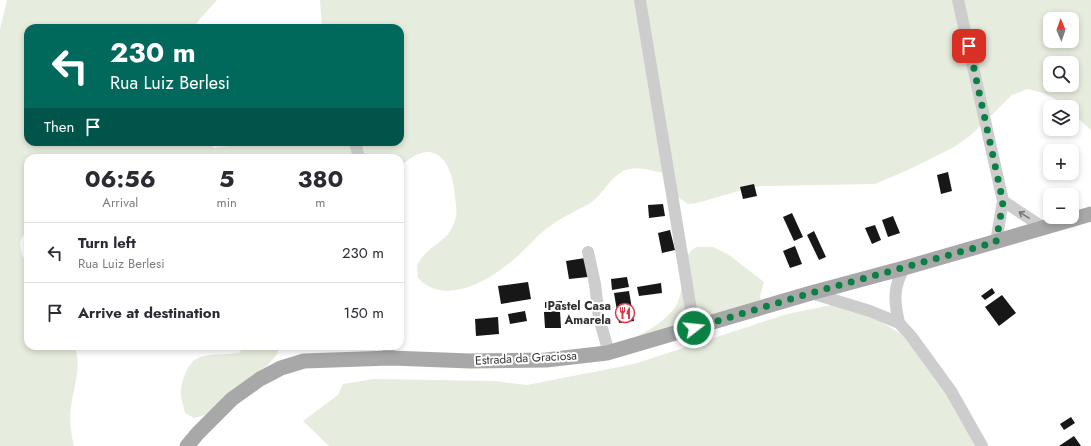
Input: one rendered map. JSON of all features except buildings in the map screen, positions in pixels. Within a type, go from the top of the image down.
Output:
[{"type":"main road","name":"Estrada da Graciosa","points":[[187,446],[232,399],[260,379],[281,368],[304,361],[389,352],[470,361],[538,360],[607,353],[811,293],[1091,214]]},
{"type":"street","points":[[640,0],[694,328]]},
{"type":"street","points":[[958,0],[1003,202],[996,242]]},
{"type":"street","points":[[1003,202],[1044,228]]},
{"type":"street","points":[[588,252],[595,284],[599,318],[608,346],[607,353]]},
{"type":"street","points":[[899,323],[895,294],[896,286],[904,268]]},
{"type":"street","points":[[811,293],[870,311],[899,323],[911,336],[951,391],[982,446]]},
{"type":"shaded area","points":[[7,0],[217,0],[196,24],[24,24],[24,146],[212,146],[214,148],[229,146],[404,146],[404,24],[322,24],[320,0],[1091,0],[1091,130],[1079,119],[1079,100],[1057,100],[1043,93],[1027,89],[1012,95],[971,135],[954,147],[910,169],[875,184],[761,186],[688,204],[678,197],[662,173],[642,169],[627,169],[614,177],[591,202],[550,226],[537,236],[505,267],[495,274],[473,285],[450,291],[439,290],[428,286],[418,278],[417,265],[422,257],[441,241],[452,229],[456,214],[453,185],[450,173],[446,163],[440,156],[432,153],[423,153],[412,157],[404,164],[404,154],[24,154],[24,235],[20,243],[20,247],[24,259],[24,350],[76,350],[78,369],[70,418],[74,446],[0,446],[0,29]]},
{"type":"shaded area","points":[[696,247],[713,247],[729,255],[764,282],[760,296],[761,306],[766,309],[799,304],[689,333],[621,346],[658,324],[676,306],[681,291],[686,259],[690,252]]},
{"type":"shaded area","points":[[832,305],[867,313],[901,334],[934,371],[965,420],[975,446],[329,446],[303,421],[338,395],[343,384],[374,379],[495,381],[527,385],[634,364],[787,314]]},
{"type":"shaded area","points":[[241,350],[278,350],[268,365],[235,389],[205,415],[194,418],[185,413],[181,391],[185,375],[190,365],[200,357],[217,354],[239,353]]},
{"type":"place","name":"Pastel Casa Amarela","points":[[625,313]]},
{"type":"route","points":[[694,328],[811,293],[996,242],[1003,202],[969,46]]}]
